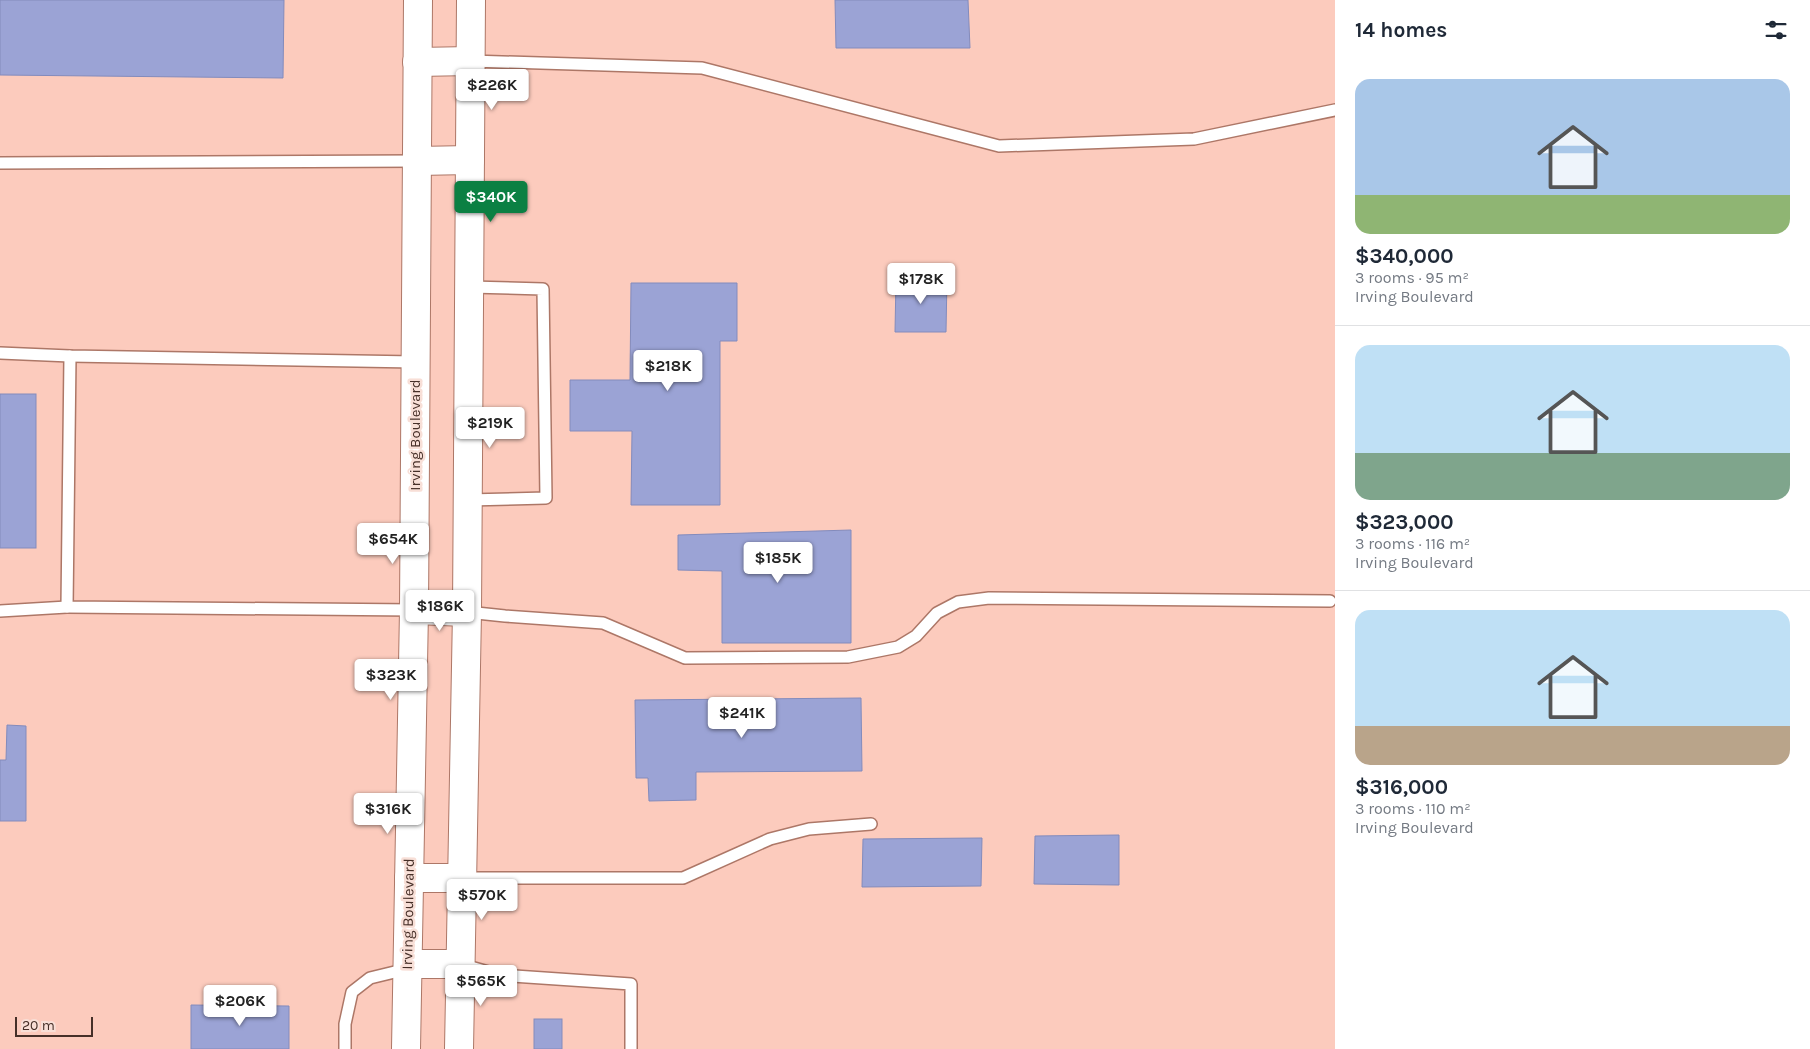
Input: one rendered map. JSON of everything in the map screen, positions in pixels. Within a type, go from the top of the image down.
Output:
[{"type":"main road","name":"Irving Boulevard","points":[[406,1049],[414,610],[418,0]]},
{"type":"main road","points":[[459,1049],[467,612],[471,0]]},
{"type":"main road","points":[[417,62],[471,62]]},
{"type":"main road","points":[[417,161],[470,160]]},
{"type":"main road","points":[[414,610],[467,612]]},
{"type":"main road","points":[[409,878],[462,878]]},
{"type":"main road","points":[[407,967],[460,964]]},
{"type":"lane","points":[[471,62],[702,68],[999,146],[1194,139],[1335,110]]},
{"type":"lane","points":[[0,163],[417,161]]},
{"type":"lane","points":[[468,500],[546,498],[544,289],[470,287]]},
{"type":"lane","points":[[0,352],[70,356],[415,362]]},
{"type":"lane","points":[[68,607],[70,356]]},
{"type":"lane","points":[[467,612],[603,623],[685,658],[759,659],[848,657],[898,648],[916,636],[937,613],[958,602],[989,598],[1330,601]]},
{"type":"lane","points":[[0,610],[68,607],[414,610]]},
{"type":"lane","points":[[462,878],[683,878],[770,839],[809,829],[871,824]]},
{"type":"lane","points":[[460,964],[500,975],[631,984],[631,1049]]},
{"type":"lane","points":[[345,1049],[345,1024],[352,992],[370,978],[407,967]]},
{"type":"building","points":[[0,0],[284,0],[283,78],[0,75]]},
{"type":"building","points":[[835,0],[968,0],[970,48],[836,48]]},
{"type":"building","points":[[947,278],[946,332],[895,332],[896,279]]},
{"type":"building","points":[[631,283],[737,283],[737,341],[720,341],[720,505],[631,505],[632,431],[570,431],[570,380],[630,380]]},
{"type":"building","points":[[0,394],[36,394],[36,548],[0,548]]},
{"type":"building","points":[[851,530],[851,643],[722,643],[722,571],[678,570],[678,535]]},
{"type":"building","points":[[861,698],[862,771],[696,772],[696,800],[649,801],[648,778],[636,778],[635,700]]},
{"type":"building","points":[[7,725],[26,726],[26,821],[0,821],[0,760],[6,760]]},
{"type":"building","points":[[1119,835],[1119,885],[1034,884],[1035,836]]},
{"type":"building","points":[[982,838],[981,886],[862,887],[863,839]]},
{"type":"building","points":[[191,1005],[289,1006],[289,1049],[191,1049]]},
{"type":"building","points":[[534,1019],[562,1019],[562,1049],[534,1049]]}]
